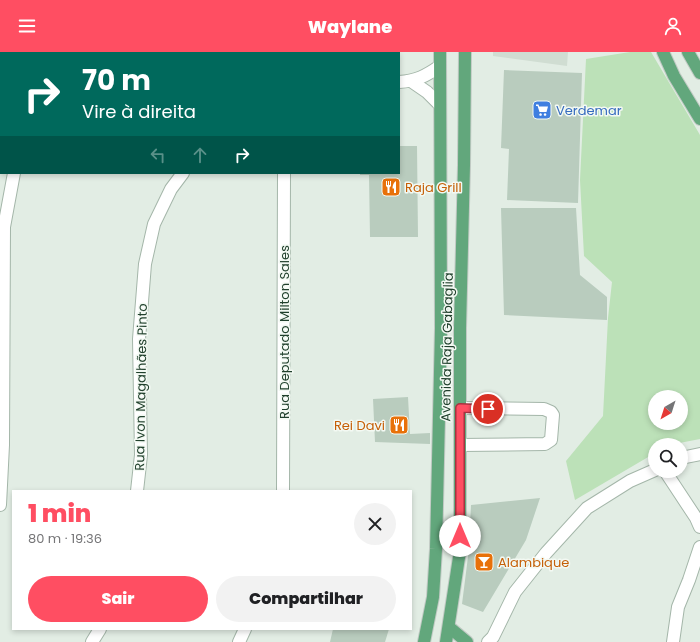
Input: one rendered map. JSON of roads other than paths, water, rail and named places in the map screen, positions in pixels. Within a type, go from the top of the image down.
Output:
[{"type":"main road","name":"Avenida Raja Gabaglia","points":[[424,642],[433,597],[436,549],[441,328],[440,52]]},
{"type":"main road","name":"Avenida Raja Gabaglia","points":[[446,642],[460,551],[460,328],[465,52]]},
{"type":"main road","points":[[663,52],[674,76],[700,119]]},
{"type":"main road","points":[[688,52],[700,73]]},
{"type":"main road","points":[[449,627],[464,642]]},
{"type":"street","points":[[405,82],[427,75],[440,66]]},
{"type":"street","points":[[405,82],[427,92],[440,105]]},
{"type":"street","points":[[0,505],[3,437],[4,227],[14,174]]},
{"type":"street","name":"Rua Ivon Magalhães Pinto","points":[[137,490],[141,455],[139,339],[145,264],[154,224],[171,189],[182,174]]},
{"type":"street","name":"Rua Deputado Milton Sales","points":[[283,490],[284,174]]},
{"type":"street","points":[[460,408],[544,409],[553,415],[551,440],[546,444],[460,445]]},
{"type":"street","points":[[688,456],[700,454]]},
{"type":"street","points":[[488,642],[493,637],[515,592],[546,553],[587,508],[630,481],[648,473]]},
{"type":"street","points":[[670,478],[696,518],[700,527]]},
{"type":"street","points":[[673,642],[678,607],[700,547]]},
{"type":"street","points":[[92,642],[99,630]]},
{"type":"street","points":[[239,642],[245,630]]},
{"type":"place","name":"Verdemar","points":[[542,110]]},
{"type":"place","name":"Raja Grill","points":[[391,187]]},
{"type":"place","name":"Rei Davi","points":[[399,425]]},
{"type":"place","name":"Alambique","points":[[484,562]]}]
